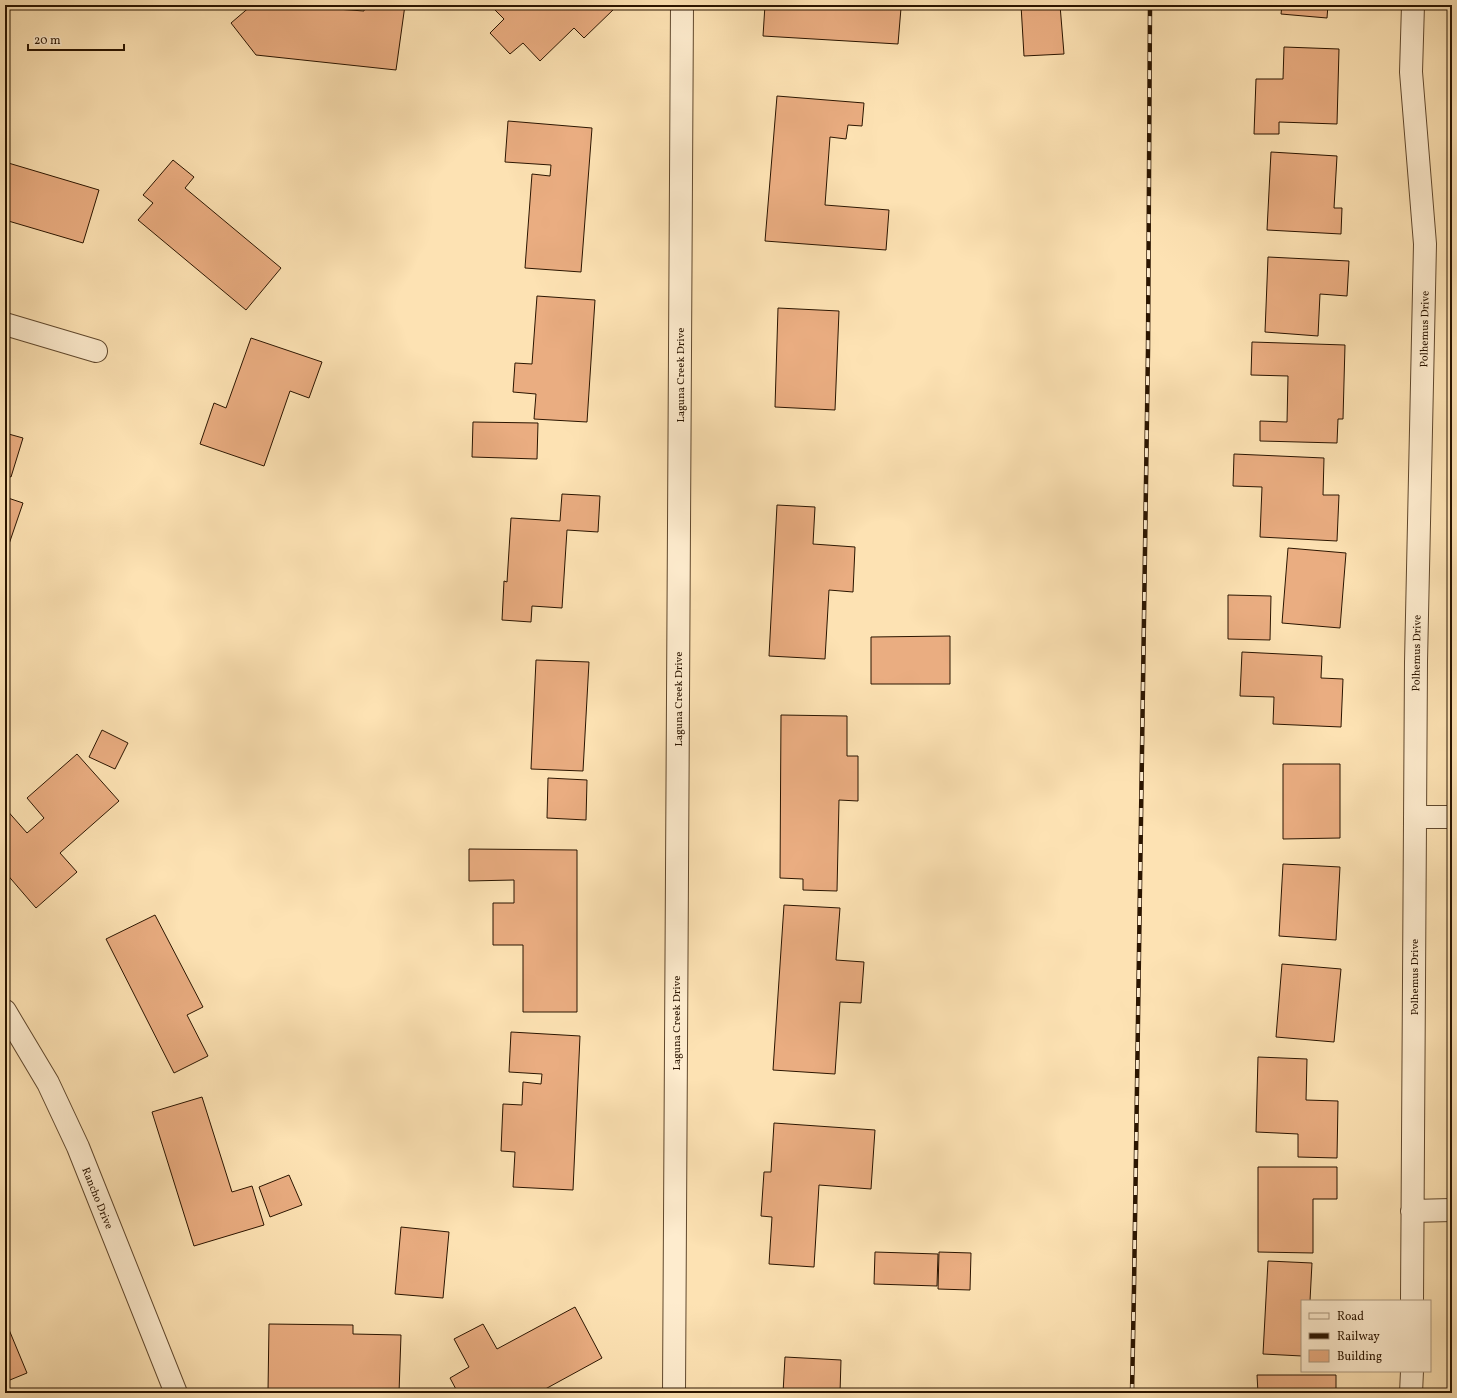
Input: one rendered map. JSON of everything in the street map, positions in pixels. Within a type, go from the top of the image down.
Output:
[{"type":"street","name":"Laguna Creek Drive","points":[[674,1393],[682,5]]},
{"type":"street","name":"Polhemus Drive","points":[[1412,1300],[1416,662],[1426,244],[1411,72],[1413,5]]},
{"type":"street","points":[[5,324],[96,352]]},
{"type":"street","points":[[1414,817],[1452,816]]},
{"type":"street","name":"Rancho Drive","points":[[5,1011],[48,1083],[78,1147],[176,1393]]},
{"type":"street","points":[[1412,1211],[1452,1210]]},
{"type":"street","points":[[1411,1393],[1412,1372]]},
{"type":"building","points":[[252,5],[281,5],[364,11],[365,5],[405,5],[396,70],[256,55],[231,23]]},
{"type":"building","points":[[490,5],[612,5],[615,8],[584,38],[574,28],[540,61],[523,43],[510,54],[490,33],[504,19]]},
{"type":"building","points":[[765,5],[858,5],[901,8],[898,44],[763,36]]},
{"type":"building","points":[[1021,5],[1060,5],[1064,54],[1024,56]]},
{"type":"building","points":[[1282,5],[1328,5],[1327,18],[1281,14]]},
{"type":"building","points":[[1284,47],[1339,49],[1337,124],[1279,122],[1279,134],[1254,134],[1256,79],[1283,79]]},
{"type":"building","points":[[777,96],[864,103],[862,126],[848,125],[846,139],[830,137],[825,205],[889,210],[886,250],[765,241]]},
{"type":"building","points":[[508,121],[592,128],[581,272],[525,268],[532,174],[550,176],[551,165],[505,162]]},
{"type":"building","points":[[1271,152],[1337,156],[1334,208],[1342,208],[1341,234],[1267,230]]},
{"type":"building","points":[[173,160],[194,177],[185,188],[281,268],[246,310],[138,220],[153,203],[143,195]]},
{"type":"building","points":[[5,162],[99,190],[83,243],[5,220]]},
{"type":"building","points":[[1268,257],[1349,261],[1347,296],[1320,294],[1318,336],[1265,332]]},
{"type":"building","points":[[537,296],[595,300],[587,422],[534,419],[536,394],[513,392],[515,363],[532,364]]},
{"type":"building","points":[[778,308],[839,311],[835,410],[775,407]]},
{"type":"building","points":[[251,338],[322,362],[309,398],[290,391],[264,466],[200,444],[214,403],[226,408]]},
{"type":"building","points":[[1252,342],[1345,345],[1343,419],[1338,419],[1337,443],[1260,441],[1260,421],[1287,422],[1288,376],[1251,375]]},
{"type":"building","points":[[473,422],[538,423],[537,459],[472,457]]},
{"type":"building","points":[[5,433],[23,438],[11,477],[5,475]]},
{"type":"building","points":[[1234,454],[1324,458],[1323,495],[1339,495],[1337,541],[1260,537],[1262,487],[1233,486]]},
{"type":"building","points":[[562,494],[600,496],[598,532],[567,530],[562,608],[532,606],[531,622],[502,620],[504,581],[507,582],[511,518],[560,521]]},
{"type":"building","points":[[5,497],[23,503],[8,547],[5,545]]},
{"type":"building","points":[[777,505],[815,507],[813,544],[855,547],[853,592],[829,590],[825,659],[769,656]]},
{"type":"building","points":[[1288,548],[1346,553],[1340,628],[1282,623]]},
{"type":"building","points":[[1228,595],[1271,596],[1270,640],[1228,639]]},
{"type":"building","points":[[950,636],[950,684],[871,684],[871,637]]},
{"type":"building","points":[[1242,652],[1322,656],[1321,678],[1343,679],[1341,727],[1273,724],[1274,697],[1240,696]]},
{"type":"building","points":[[536,660],[589,662],[583,771],[531,769]]},
{"type":"building","points":[[781,715],[847,716],[847,756],[858,756],[858,801],[839,800],[837,891],[803,890],[803,879],[780,878]]},
{"type":"building","points":[[102,730],[128,743],[115,769],[89,757]]},
{"type":"building","points":[[77,754],[119,801],[60,853],[77,872],[36,908],[5,872],[5,808],[27,833],[44,818],[27,798]]},
{"type":"building","points":[[1283,764],[1340,764],[1340,838],[1283,839]]},
{"type":"building","points":[[548,778],[587,780],[586,820],[547,818]]},
{"type":"building","points":[[469,849],[577,850],[577,1012],[523,1012],[523,945],[493,945],[493,903],[514,903],[514,880],[469,881]]},
{"type":"building","points":[[1283,864],[1340,867],[1336,940],[1279,936]]},
{"type":"building","points":[[784,905],[840,908],[836,960],[864,962],[861,1003],[840,1002],[835,1074],[773,1070]]},
{"type":"building","points":[[155,915],[203,1007],[187,1015],[208,1056],[174,1073],[106,939]]},
{"type":"building","points":[[1282,964],[1341,969],[1334,1042],[1276,1037]]},
{"type":"building","points":[[511,1032],[580,1036],[573,1190],[513,1187],[515,1152],[501,1151],[503,1104],[522,1105],[523,1082],[541,1084],[542,1074],[509,1072]]},
{"type":"building","points":[[1258,1057],[1307,1059],[1306,1100],[1338,1101],[1337,1158],[1298,1157],[1298,1134],[1256,1132]]},
{"type":"building","points":[[202,1097],[232,1192],[252,1186],[264,1225],[194,1246],[152,1112]]},
{"type":"building","points":[[774,1123],[875,1130],[871,1189],[819,1185],[814,1267],[769,1264],[772,1217],[761,1216],[764,1172],[771,1172]]},
{"type":"building","points":[[1258,1167],[1337,1167],[1337,1199],[1313,1199],[1313,1253],[1258,1252]]},
{"type":"building","points":[[289,1175],[302,1205],[270,1217],[259,1187]]},
{"type":"building","points":[[401,1227],[449,1232],[443,1298],[395,1294]]},
{"type":"building","points":[[875,1252],[938,1254],[937,1286],[874,1284]]},
{"type":"building","points":[[939,1252],[971,1253],[970,1290],[938,1289]]},
{"type":"building","points":[[1268,1261],[1312,1263],[1310,1300],[1301,1300],[1301,1356],[1263,1354]]},
{"type":"building","points":[[575,1307],[602,1358],[538,1393],[458,1393],[450,1378],[469,1367],[454,1339],[483,1324],[497,1349]]},
{"type":"building","points":[[5,1320],[27,1373],[5,1382]]},
{"type":"building","points":[[269,1324],[353,1325],[353,1334],[401,1335],[399,1393],[268,1391]]},
{"type":"building","points":[[785,1357],[841,1360],[840,1393],[783,1393]]},
{"type":"building","points":[[1257,1375],[1336,1375],[1336,1393],[1258,1393]]},
{"type":"railway","points":[[1132,1393],[1148,349],[1150,5]]}]
